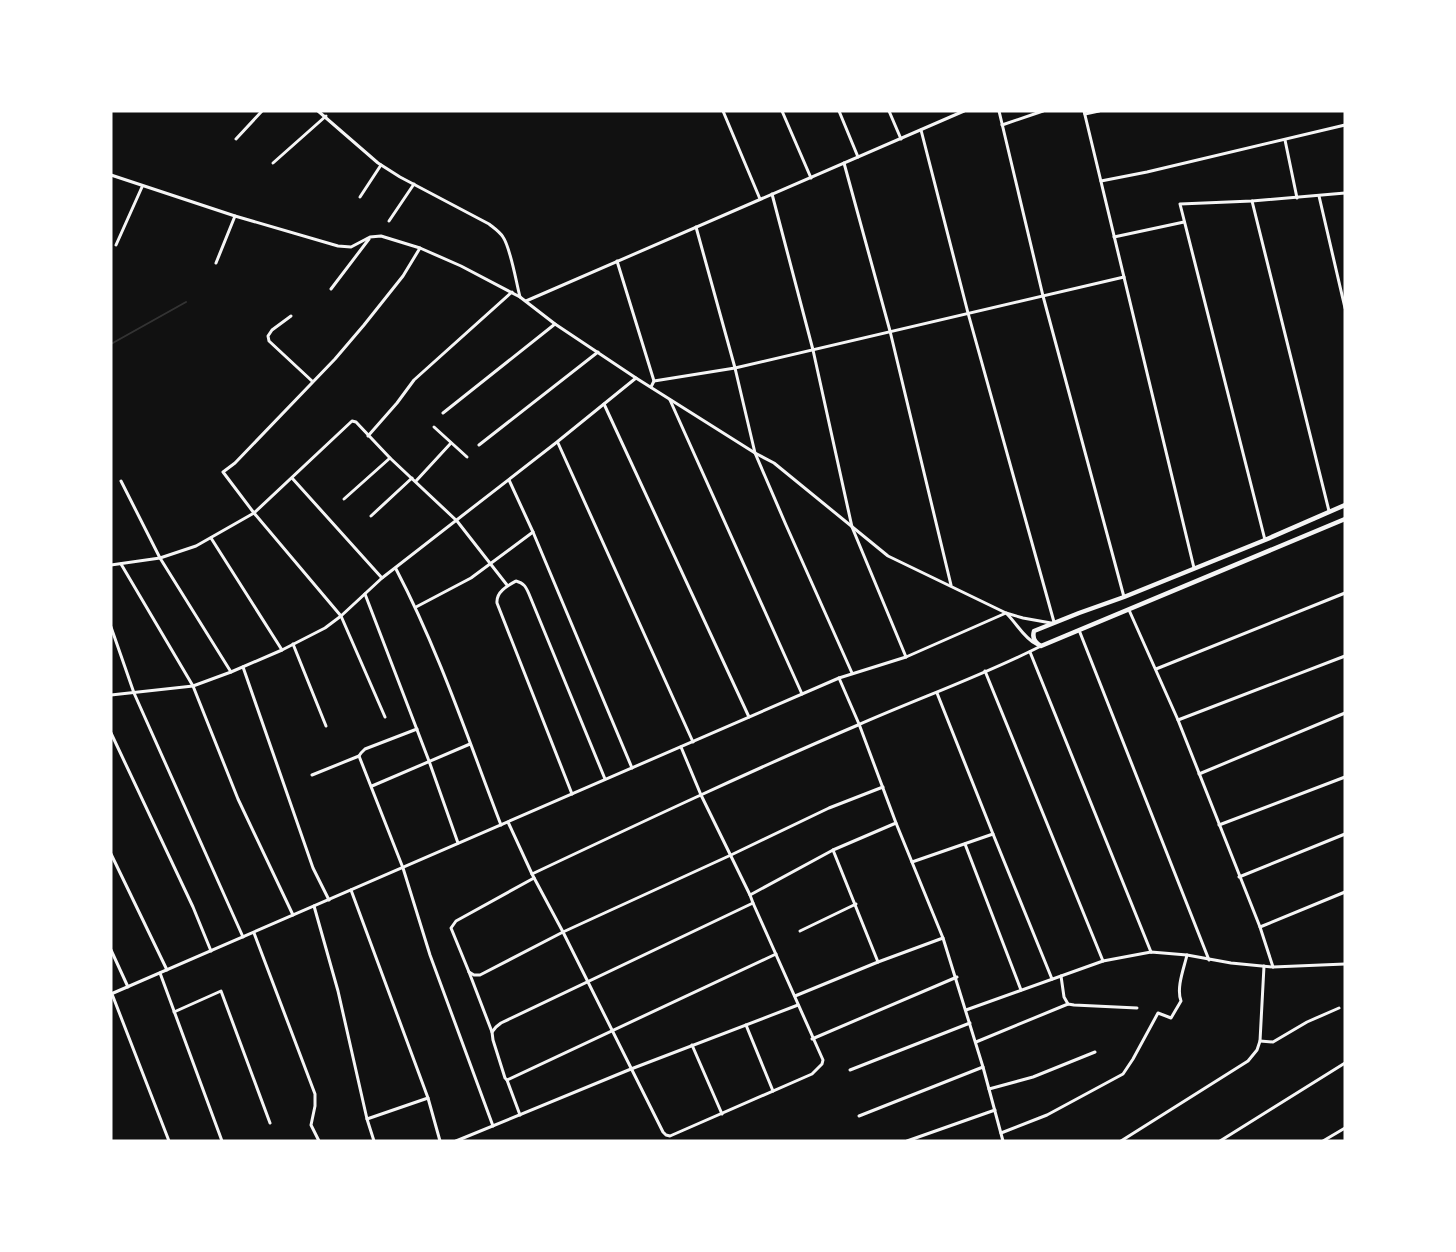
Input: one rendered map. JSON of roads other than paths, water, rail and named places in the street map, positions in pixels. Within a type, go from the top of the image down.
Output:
[{"type":"street","points":[[236,139],[262,111]]},
{"type":"street","points":[[318,111],[381,165],[489,224],[500,233],[508,249],[520,297]]},
{"type":"street","points":[[723,111],[760,199]]},
{"type":"street","points":[[782,111],[811,178]]},
{"type":"street","points":[[839,111],[858,157]]},
{"type":"street","points":[[889,111],[901,139]]},
{"type":"street","points":[[951,111],[953,116]]},
{"type":"street","points":[[525,302],[964,111]]},
{"type":"street","points":[[999,111],[1043,296],[1124,597]]},
{"type":"street","points":[[1002,124],[1044,111]]},
{"type":"street","points":[[1100,111],[1084,112],[1194,568]]},
{"type":"street","points":[[273,164],[326,116]]},
{"type":"street","points":[[1101,181],[1345,125]]},
{"type":"street","points":[[921,130],[968,313],[1053,622]]},
{"type":"street","points":[[1285,140],[1297,198]]},
{"type":"street","points":[[844,163],[890,332],[951,585]]},
{"type":"street","points":[[360,197],[381,165]]},
{"type":"street","points":[[111,175],[235,216],[338,246],[351,247],[370,237],[381,236],[420,248],[461,266],[520,297],[555,324],[636,378],[774,463],[888,556],[1006,613],[1053,622]]},
{"type":"street","points":[[389,221],[414,184]]},
{"type":"street","points":[[116,245],[143,186]]},
{"type":"street","points":[[1265,540],[1180,204],[1345,193]]},
{"type":"street","points":[[772,194],[813,350],[852,527],[906,657]]},
{"type":"street","points":[[1319,196],[1345,308]]},
{"type":"street","points":[[1251,201],[1329,511]]},
{"type":"street","points":[[216,263],[235,216]]},
{"type":"street","points":[[1114,237],[1184,222]]},
{"type":"street","points":[[696,227],[735,369],[755,453],[852,673]]},
{"type":"street","points":[[331,289],[370,237]]},
{"type":"street","points":[[384,717],[341,616],[254,513],[223,472],[235,463],[335,359],[379,308],[420,248]]},
{"type":"street","points":[[617,261],[654,381],[651,387]]},
{"type":"street","points":[[654,381],[735,369],[1124,277]]},
{"type":"street","points":[[368,436],[414,380],[512,292]]},
{"type":"street","points":[[291,316],[272,330],[268,336],[269,341],[312,381]]},
{"type":"street","points":[[443,413],[555,324]]},
{"type":"street","points":[[479,445],[598,352]]},
{"type":"street","points":[[111,695],[193,686],[243,667],[317,633],[341,616],[382,578],[636,378]]},
{"type":"street","points":[[669,398],[802,694]]},
{"type":"street","points":[[604,404],[749,717]]},
{"type":"street","points":[[111,565],[160,558],[196,546],[254,513],[352,421],[356,422],[390,458],[457,521],[507,585]]},
{"type":"street","points":[[434,427],[467,457]]},
{"type":"street","points":[[370,516],[414,480],[451,442]]},
{"type":"street","points":[[557,442],[693,742]]},
{"type":"street","points":[[344,499],[390,458]]},
{"type":"street","points":[[292,478],[382,578]]},
{"type":"street","points":[[508,480],[533,532],[632,768]]},
{"type":"street","points":[[121,481],[160,558],[231,672]]},
{"type":"street","points":[[1039,645],[1033,635],[1034,631],[1053,622],[1124,597],[1345,505]]},
{"type":"street","points":[[520,1114],[505,1078],[492,1032],[470,972],[452,934],[452,925],[456,921],[533,876],[701,795],[859,724],[1030,652],[1039,645],[1345,519]]},
{"type":"street","points":[[416,607],[471,578],[533,532]]},
{"type":"street","points":[[211,538],[282,650]]},
{"type":"street","points":[[121,564],[193,686],[238,799],[293,915]]},
{"type":"street","points":[[396,568],[435,651],[501,825]]},
{"type":"street","points":[[572,794],[497,603],[498,594],[507,585],[516,581],[525,585],[605,780]]},
{"type":"street","points":[[1156,669],[1345,593]]},
{"type":"street","points":[[365,594],[459,843]]},
{"type":"street","points":[[1129,609],[1178,720],[1260,927],[1273,967]]},
{"type":"street","points":[[169,1141],[112,994],[839,678],[906,657],[1006,613]]},
{"type":"street","points":[[1006,613],[1029,640],[1039,645]]},
{"type":"street","points":[[111,627],[134,693],[243,937]]},
{"type":"street","points":[[1079,630],[1209,960]]},
{"type":"street","points":[[293,644],[326,726]]},
{"type":"street","points":[[1030,652],[1151,952]]},
{"type":"street","points":[[1178,720],[1345,656]]},
{"type":"street","points":[[243,667],[313,868],[329,900]]},
{"type":"street","points":[[985,671],[1103,961]]},
{"type":"street","points":[[839,678],[859,724],[896,824],[944,938],[1003,1141]]},
{"type":"street","points":[[937,693],[1052,979]]},
{"type":"street","points":[[1198,774],[1345,713]]},
{"type":"street","points":[[312,775],[359,756],[365,749],[417,729]]},
{"type":"street","points":[[111,733],[211,951]]},
{"type":"street","points":[[372,786],[470,744]]},
{"type":"street","points":[[508,822],[663,1132],[670,1136],[722,1114],[812,1074],[823,1060],[681,747]]},
{"type":"street","points":[[359,756],[403,868],[430,955],[493,1126]]},
{"type":"street","points":[[1219,825],[1345,777]]},
{"type":"street","points":[[470,972],[480,975],[562,932],[829,808],[883,787]]},
{"type":"street","points":[[750,896],[833,850],[896,824]]},
{"type":"street","points":[[912,862],[993,834]]},
{"type":"street","points":[[1239,877],[1345,834]]},
{"type":"street","points":[[965,844],[1021,990]]},
{"type":"street","points":[[833,850],[878,962]]},
{"type":"street","points":[[111,854],[167,970]]},
{"type":"street","points":[[351,890],[428,1098],[440,1141]]},
{"type":"street","points":[[1260,927],[1345,892]]},
{"type":"street","points":[[492,1032],[501,1023],[753,903]]},
{"type":"street","points":[[800,931],[856,904]]},
{"type":"street","points":[[314,906],[338,991],[374,1141]]},
{"type":"street","points":[[254,933],[315,1094],[311,1125],[319,1141]]},
{"type":"street","points":[[795,996],[944,938]]},
{"type":"street","points":[[111,950],[128,987]]},
{"type":"street","points":[[966,1010],[1103,961],[1151,952],[1273,967],[1345,964]]},
{"type":"street","points":[[507,1080],[776,954]]},
{"type":"street","points":[[1001,1133],[1047,1115],[1123,1074],[1158,1013],[1172,1018],[1181,1001],[1179,998],[1181,981],[1187,955]]},
{"type":"street","points":[[1121,1141],[1248,1061],[1257,1050],[1260,1041],[1264,966]]},
{"type":"street","points":[[160,973],[222,1141]]},
{"type":"street","points":[[1061,976],[1064,997],[1068,1004]]},
{"type":"street","points":[[812,1039],[957,977]]},
{"type":"street","points":[[174,1012],[221,991],[270,1123]]},
{"type":"street","points":[[976,1042],[1068,1004],[1137,1008]]},
{"type":"street","points":[[456,1141],[631,1069],[798,1005]]},
{"type":"street","points":[[1260,1041],[1273,1041],[1339,1008]]},
{"type":"street","points":[[850,1070],[970,1023]]},
{"type":"street","points":[[746,1025],[773,1091]]},
{"type":"street","points":[[692,1045],[722,1114]]},
{"type":"street","points":[[989,1089],[1033,1077],[1095,1052]]},
{"type":"street","points":[[1220,1141],[1345,1063]]},
{"type":"street","points":[[859,1116],[983,1067]]},
{"type":"street","points":[[367,1119],[428,1098]]},
{"type":"street","points":[[907,1141],[994,1110]]},
{"type":"street","points":[[1323,1141],[1345,1128]]},
{"type":"waterway","points":[[111,344],[186,302]]}]
